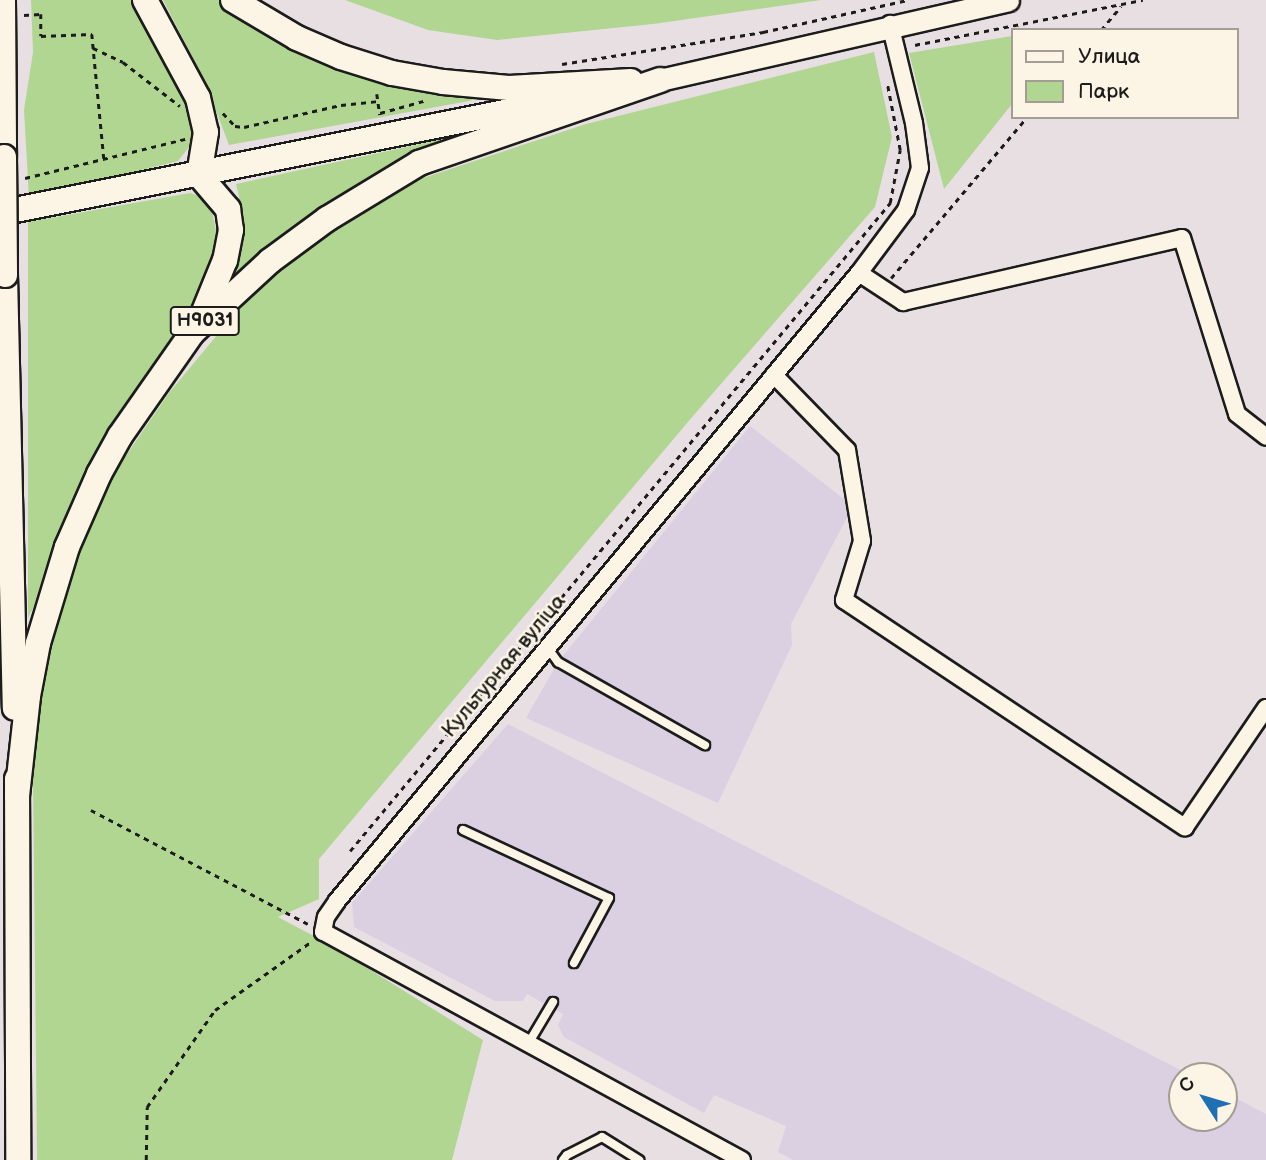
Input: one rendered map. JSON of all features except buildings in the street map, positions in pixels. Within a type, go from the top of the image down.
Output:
[{"type":"highway","points":[[3,0],[5,275],[17,796],[18,1160]]},
{"type":"highway","points":[[145,0],[198,98],[206,132],[199,175]]},
{"type":"highway","name":"Н9031","points":[[233,0],[297,37],[341,57],[392,73],[443,82],[509,88],[660,80]]},
{"type":"highway","name":"Н9031","points":[[0,213],[660,80]]},
{"type":"highway","name":"Н9031","points":[[192,333],[271,261],[327,219],[419,163],[660,80]]},
{"type":"highway","name":"Н9031","points":[[17,796],[28,696],[38,643],[67,547],[99,474],[120,436],[192,333],[213,296],[225,260],[231,230],[229,209],[199,175]]},
{"type":"main road","name":"Н9031","points":[[660,80],[890,24],[1008,0]]},
{"type":"street","name":"Культурная вуліца","points":[[323,932],[326,917],[337,901],[859,273],[906,210],[920,168],[914,123],[890,24]]},
{"type":"street","points":[[859,273],[903,302],[1182,238],[1237,414],[1266,437]]},
{"type":"street","points":[[774,375],[847,450],[862,541],[844,600],[1185,827],[1266,708]]},
{"type":"street","points":[[323,932],[527,1046],[742,1160]]},
{"type":"lane","points":[[547,647],[558,662],[705,745]]},
{"type":"lane","points":[[463,830],[610,898],[574,963]]},
{"type":"lane","points":[[527,1046],[553,1002]]},
{"type":"lane","points":[[563,1160],[567,1155],[602,1137],[639,1160]]},
{"type":"path","points":[[556,64],[764,32],[907,0]]},
{"type":"path","points":[[915,45],[1143,0]]},
{"type":"path","points":[[1103,28],[1122,4]]},
{"type":"path","points":[[41,15],[41,36],[92,34],[104,158]]},
{"type":"path","points":[[923,34],[925,43]]},
{"type":"path","points":[[93,48],[123,62],[177,104],[195,113],[220,107],[235,126],[244,127],[341,105],[378,102]]},
{"type":"path","points":[[350,850],[890,202],[900,149],[886,77]]},
{"type":"path","points":[[380,113],[428,99]]},
{"type":"path","points":[[883,289],[1025,119]]},
{"type":"path","points":[[23,179],[191,138]]},
{"type":"path","points":[[91,810],[323,932],[215,1010],[147,1107],[146,1160]]},
{"type":"shaded area","points":[[750,426],[853,506],[791,624],[792,645],[718,803],[526,718],[558,662]]},
{"type":"shaded area","points":[[508,724],[1168,1064],[1168,1132],[1238,1132],[1238,1099],[1266,1114],[1266,1160],[793,1160],[778,1152],[786,1126],[714,1095],[704,1113],[564,1037],[558,1025],[563,1014],[527,994],[523,1001],[495,1001],[354,927],[352,903]]},
{"type":"green space","points":[[31,0],[137,0],[196,116],[193,142],[178,161],[29,198],[24,110],[33,52]]},
{"type":"green space","points":[[163,0],[219,0],[233,11],[496,96],[229,145],[204,79]]},
{"type":"green space","points":[[345,0],[821,0],[653,24],[497,40],[428,30]]},
{"type":"green space","points":[[1010,36],[1010,106],[944,189],[909,53]]},
{"type":"green space","points":[[874,52],[892,137],[875,207],[693,416],[319,859],[319,899],[278,917],[327,943],[483,1040],[452,1160],[37,1160],[33,775],[47,649],[80,543],[114,473],[169,393],[237,311],[273,276],[317,241],[402,185],[586,124]]},
{"type":"green space","points":[[475,132],[224,292],[235,270],[244,219],[236,184]]},
{"type":"green space","points":[[190,193],[199,196],[212,211],[218,241],[213,260],[189,317],[167,352],[28,618],[28,222]]}]
